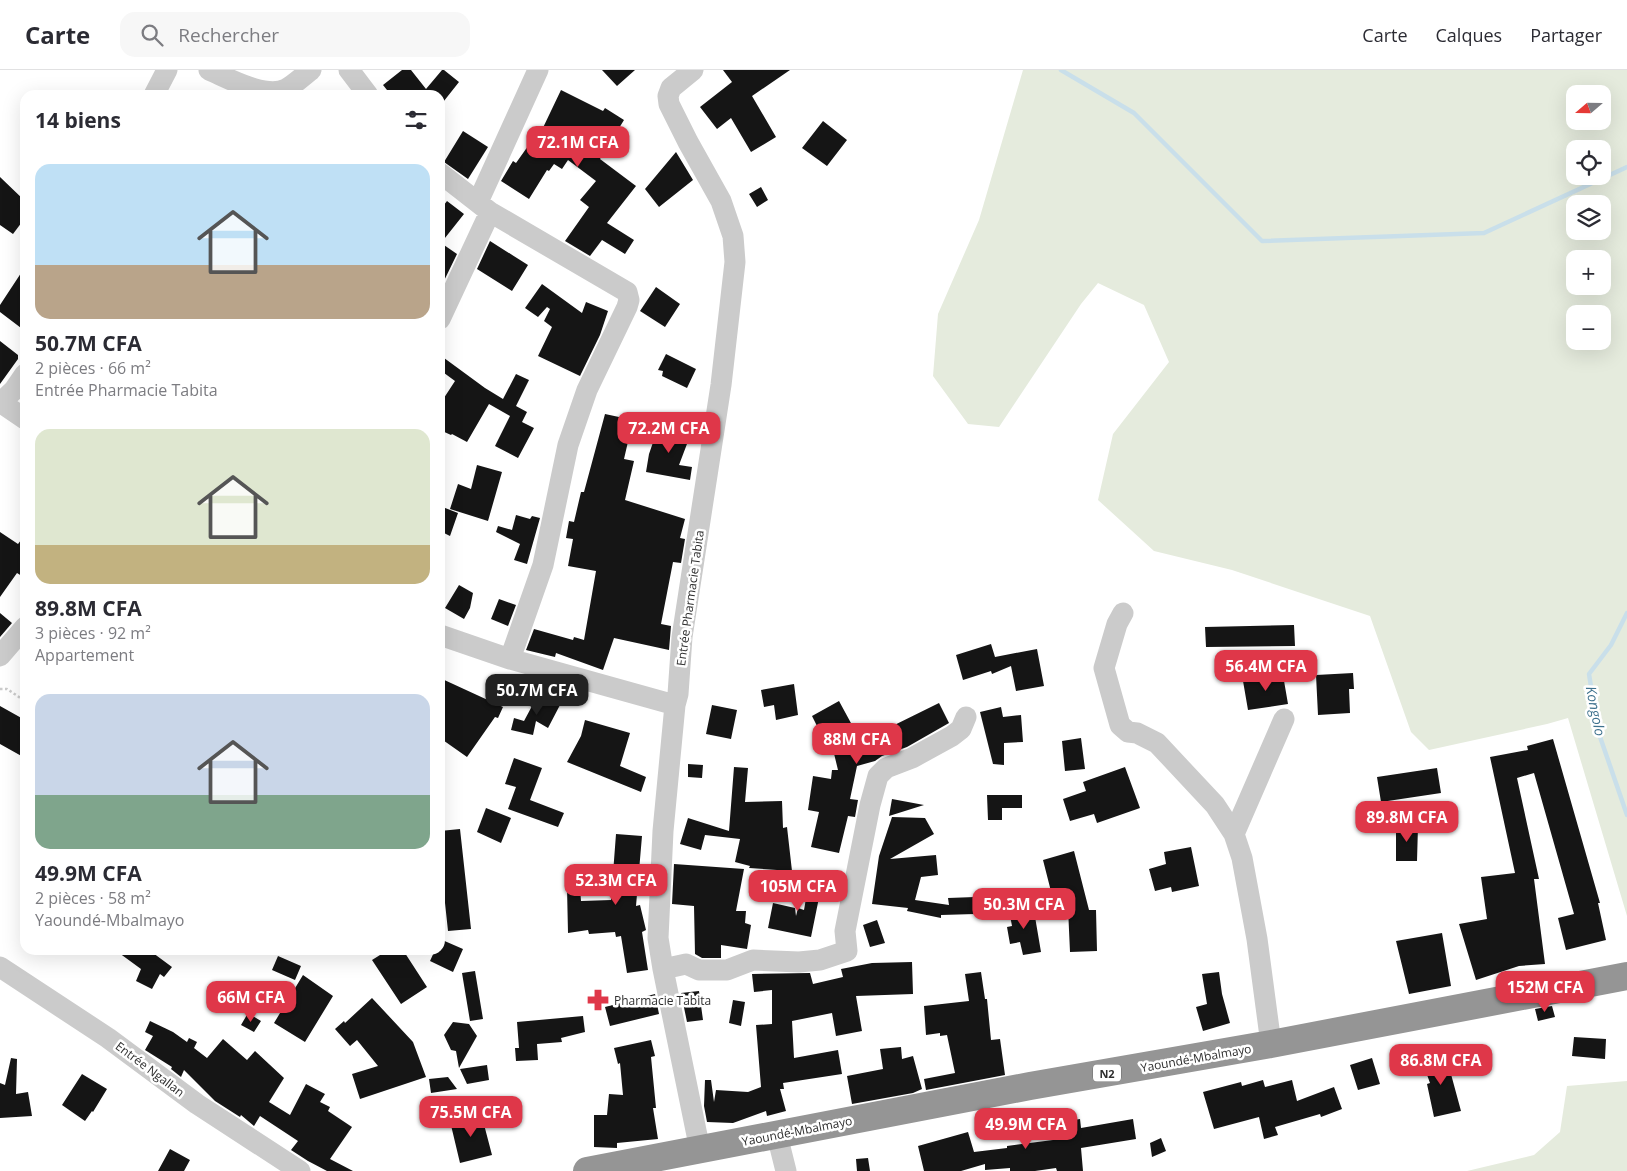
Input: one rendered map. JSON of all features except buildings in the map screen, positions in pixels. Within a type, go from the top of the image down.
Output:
[{"type":"highway","name":"Yaoundé-Mbalmayo","points":[[587,1171],[1030,1086],[1271,1044],[1627,976]]},
{"type":"street","points":[[157,90],[167,70]]},
{"type":"street","points":[[209,70],[260,90]]},
{"type":"street","points":[[285,90],[311,70]]},
{"type":"street","points":[[349,70],[364,90]]},
{"type":"street","points":[[445,306],[538,70]]},
{"type":"street","name":"Entrée Pharmacie Tabita","points":[[693,70],[671,88],[668,96],[669,104],[688,142],[722,201],[733,236],[735,262],[720,385],[682,637],[678,694],[675,705],[663,831],[658,938],[662,969],[700,1150]]},
{"type":"street","points":[[445,177],[484,207],[627,292],[628,307],[587,390],[568,445],[543,565],[510,659]]},
{"type":"street","points":[[20,381],[0,403],[20,416]]},
{"type":"street","points":[[1123,613],[1117,624],[1104,668],[1120,726],[1128,732],[1137,733],[1157,743],[1215,805],[1234,834],[1242,858],[1257,939],[1271,1044]]},
{"type":"street","points":[[0,656],[20,633]]},
{"type":"street","points":[[445,638],[510,659],[675,705]]},
{"type":"street","points":[[662,969],[686,964],[699,970],[727,970],[753,960],[799,962],[820,960],[847,951],[845,931],[870,805],[878,776],[886,768],[912,758],[952,736],[961,729],[966,717]]},
{"type":"street","points":[[1234,834],[1284,719]]},
{"type":"street","name":"Entrée Ngallan","points":[[0,967],[108,1038],[197,1104],[300,1171]]},
{"type":"street","points":[[777,1135],[786,1171]]},
{"type":"path","points":[[0,689],[7,690],[20,698]]},
{"type":"shaded area","points":[[1023,70],[1627,70],[1627,916],[1568,718],[1429,750],[1411,732],[1370,616],[1232,570],[1154,551],[1098,500],[1113,434],[1169,362],[1144,305],[1098,283],[1081,304],[999,427],[968,424],[933,376],[938,314],[979,220]]},
{"type":"shaded area","points":[[1627,1081],[1627,1171],[1467,1171],[1534,1155],[1560,1132],[1567,1086]]},
{"type":"waterway","points":[[1061,70],[1134,113],[1262,241],[1484,233],[1627,167]]},
{"type":"waterway","name":"Kongolo","points":[[1627,613],[1611,645],[1589,674],[1598,731],[1627,815]]},
{"type":"place","name":"Pharmacie Tabita","points":[[598,1000]]}]
